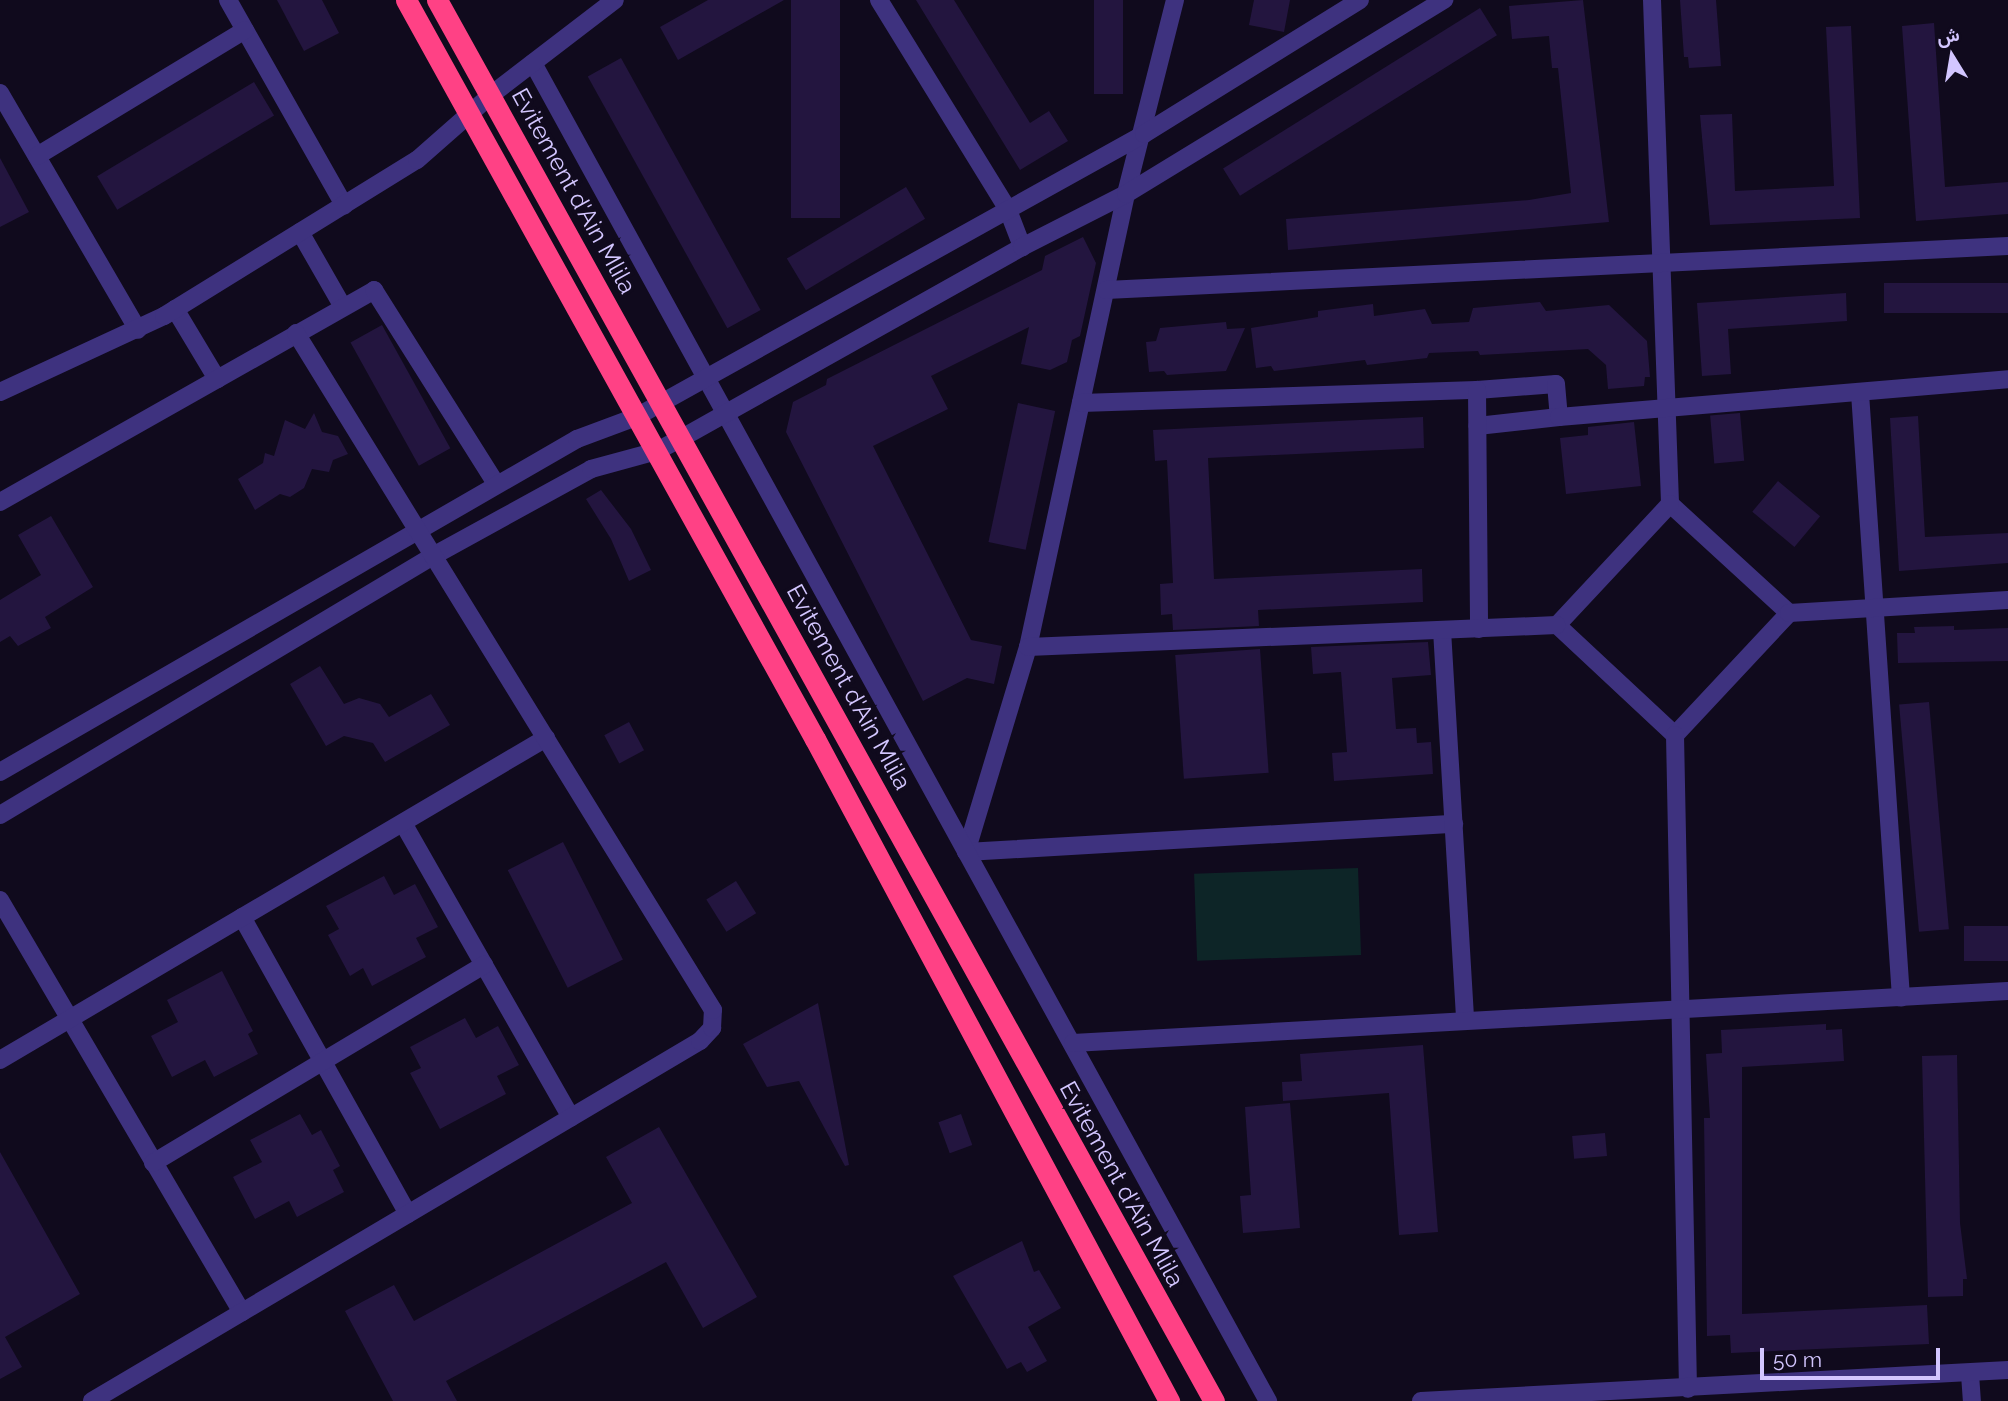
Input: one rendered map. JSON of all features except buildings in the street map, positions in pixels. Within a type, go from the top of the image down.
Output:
[{"type":"highway","points":[[406,0],[656,451],[1169,1401]]},
{"type":"highway","name":"Evitement d'Ain Mlila","points":[[437,0],[1214,1401]]},
{"type":"street","points":[[228,0],[344,205]]},
{"type":"street","points":[[0,392],[138,330],[417,160],[491,95],[615,0]]},
{"type":"street","points":[[879,0],[1008,210],[1022,247]]},
{"type":"street","points":[[965,852],[1028,647],[1126,194],[1144,134],[1175,0]]},
{"type":"street","points":[[0,772],[496,484],[577,439],[636,417],[705,380],[1144,134],[1360,0]]},
{"type":"street","points":[[0,814],[433,556],[591,469],[656,451],[680,439],[1022,247],[1126,194],[1444,0]]},
{"type":"street","points":[[1028,647],[1557,625],[1670,503],[1652,0]]},
{"type":"street","points":[[37,156],[245,30]]},
{"type":"street","points":[[533,63],[1268,1401]]},
{"type":"street","points":[[0,93],[138,330]]},
{"type":"street","points":[[300,232],[343,307]]},
{"type":"street","points":[[1105,290],[2008,246]]},
{"type":"street","points":[[0,502],[374,290],[496,484]]},
{"type":"street","points":[[175,309],[217,379]]},
{"type":"street","points":[[92,1401],[700,1041],[712,1028],[713,1010],[296,333]]},
{"type":"street","points":[[1478,426],[2008,380]]},
{"type":"street","points":[[1081,403],[1477,390],[1556,384],[1559,417]]},
{"type":"street","points":[[1477,390],[1479,629]]},
{"type":"street","points":[[1860,393],[1871,608],[1901,998]]},
{"type":"street","points":[[1670,503],[1789,613]]},
{"type":"street","points":[[1688,1389],[1675,735],[1789,613],[2008,600]]},
{"type":"street","points":[[1557,625],[1675,735]]},
{"type":"street","points":[[1442,630],[1465,1020]]},
{"type":"street","points":[[0,1059],[546,738]]},
{"type":"street","points":[[403,823],[571,1117]]},
{"type":"street","points":[[965,852],[1454,824]]},
{"type":"street","points":[[0,900],[67,1020],[242,1312]]},
{"type":"street","points":[[242,917],[408,1214]]},
{"type":"street","points":[[153,1163],[484,965]]},
{"type":"street","points":[[1073,1043],[2008,991]]},
{"type":"street","points":[[1421,1401],[1688,1389],[1802,1393],[2008,1370]]},
{"type":"street","points":[[1970,1374],[1972,1401]]},
{"type":"green space","points":[[1358,868],[1361,955],[1197,961],[1194,874]]}]
